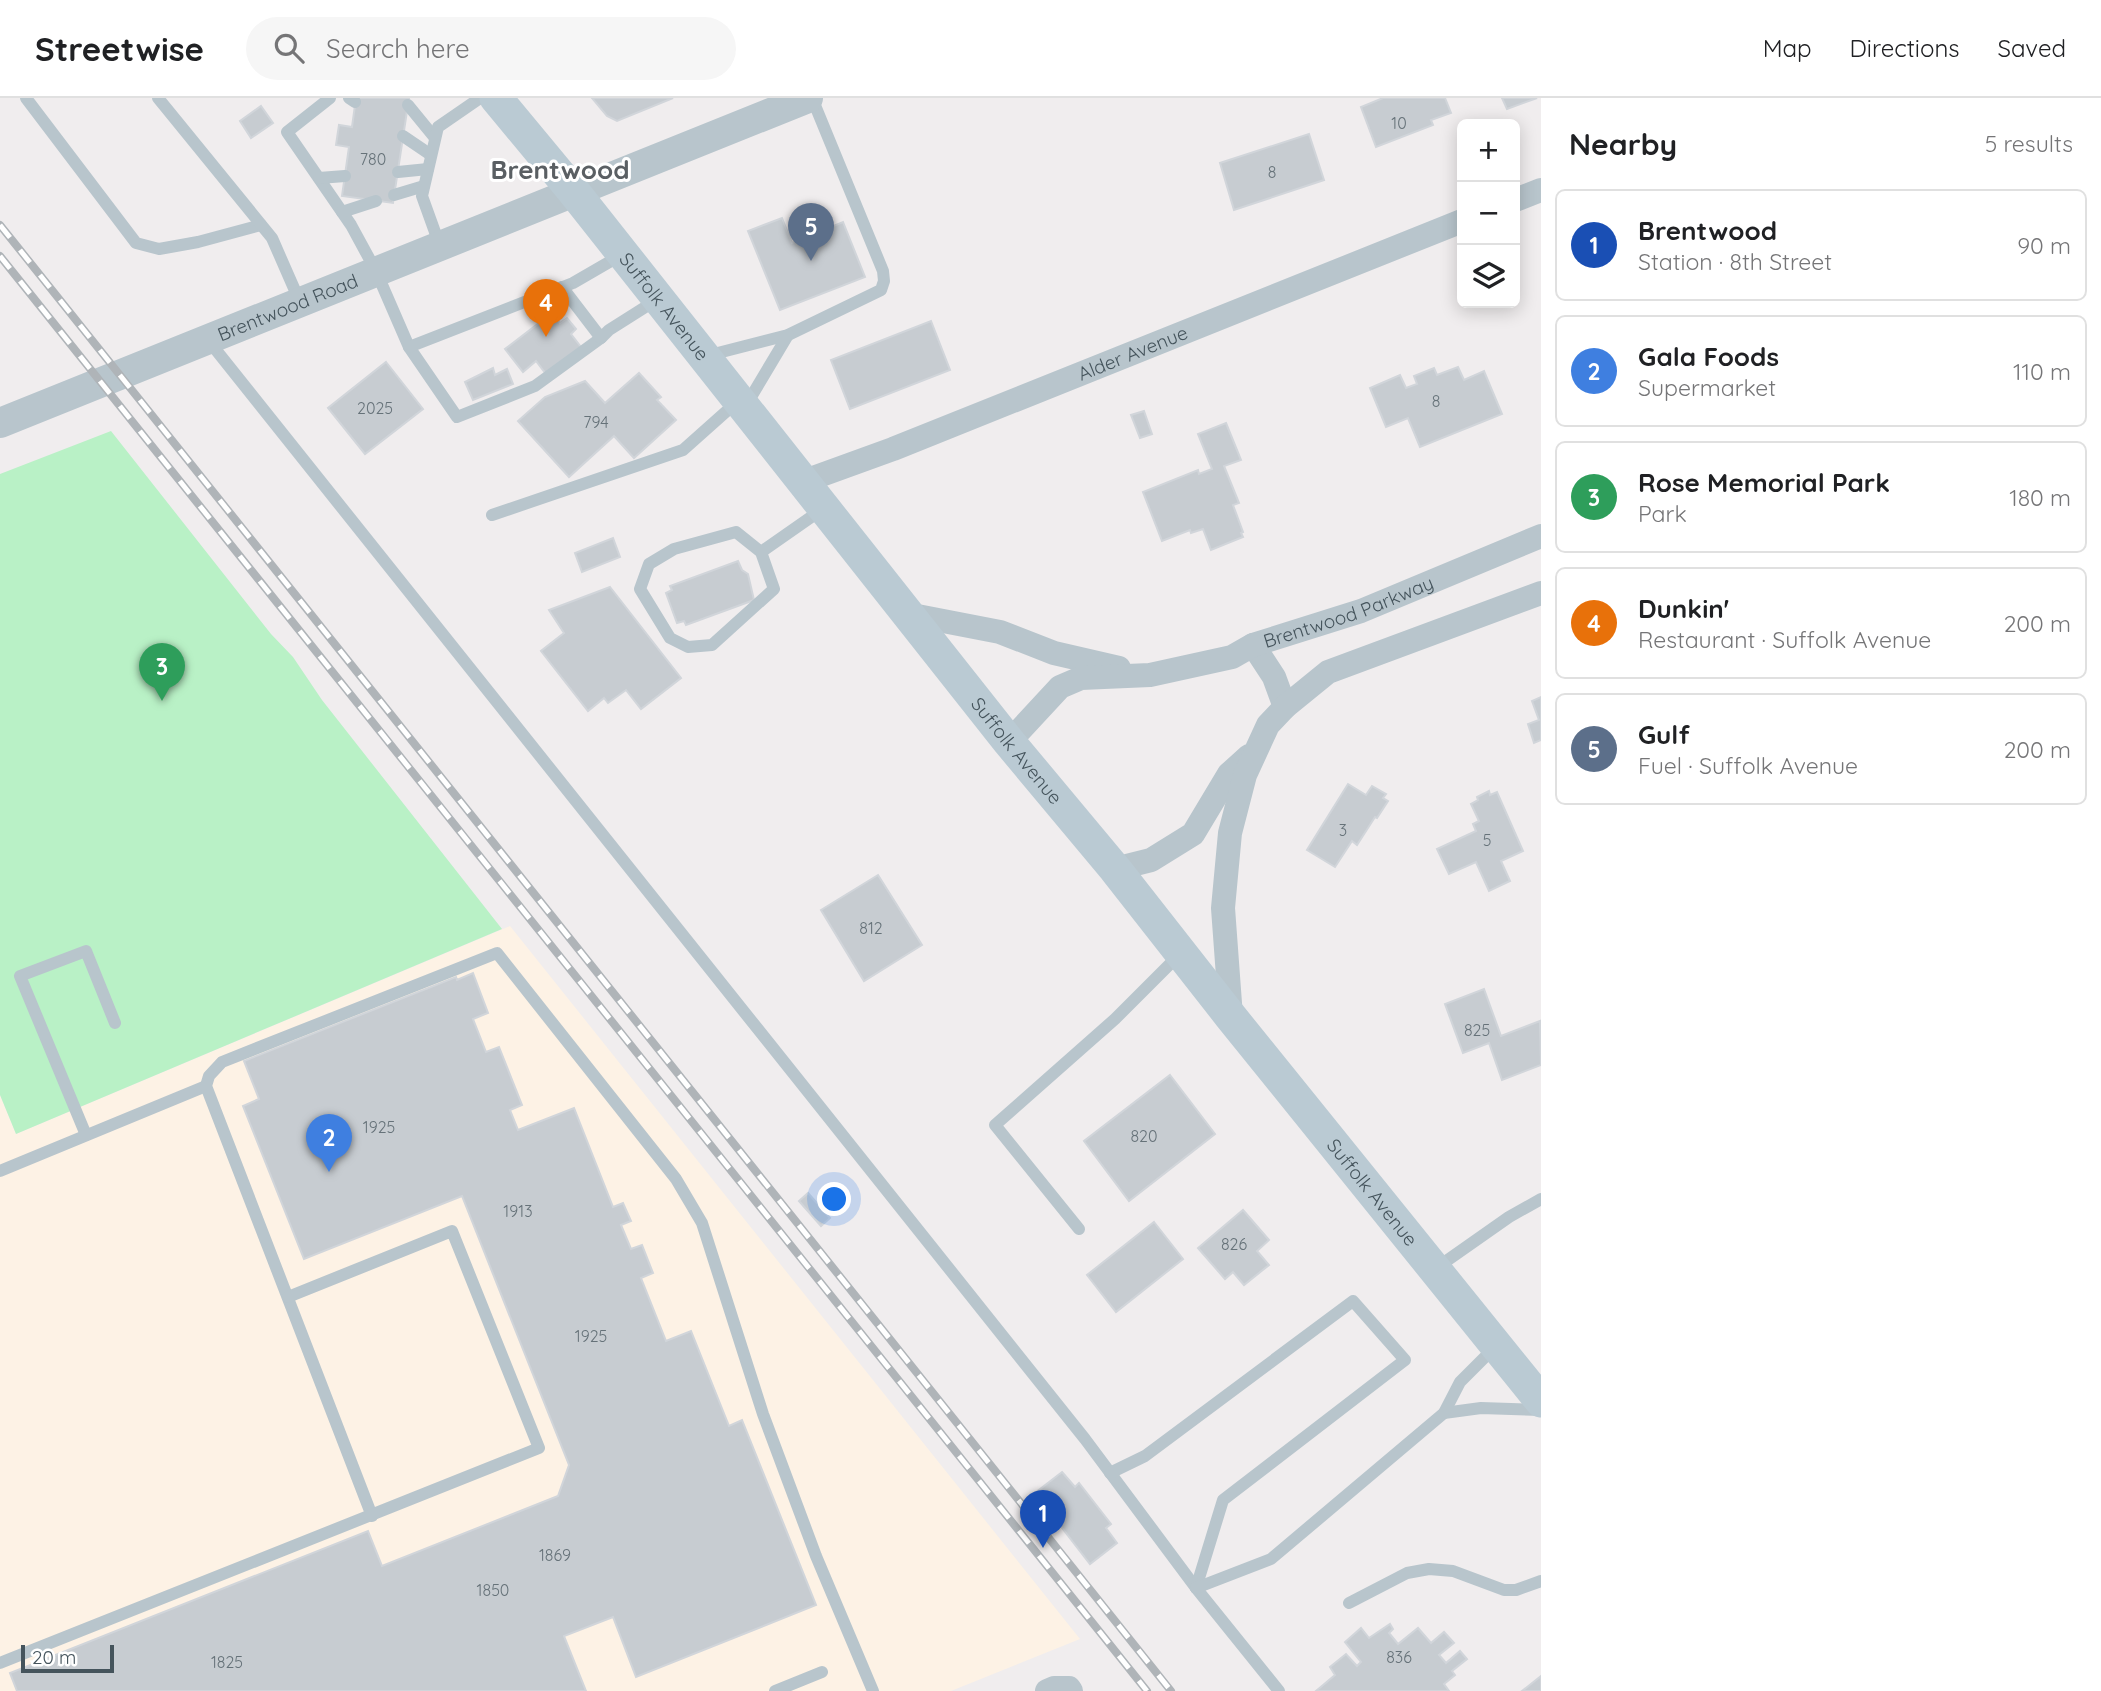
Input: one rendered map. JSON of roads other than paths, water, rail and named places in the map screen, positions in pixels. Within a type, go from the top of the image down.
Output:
[{"type":"main road","name":"Suffolk Avenue","points":[[496,98],[574,192],[1009,742],[1115,869],[1541,1401]]},
{"type":"street","name":"Brentwood Road","points":[[0,423],[810,98]]},
{"type":"street","points":[[1520,198],[1541,190]]},
{"type":"street","name":"Alder Avenue","points":[[802,482],[893,449],[1457,223]]},
{"type":"street","name":"Brentwood Parkway","points":[[1009,742],[1060,687],[1081,678],[1150,675],[1232,657],[1253,645],[1361,611],[1541,536]]},
{"type":"street","points":[[1231,1017],[1223,908],[1230,833],[1245,775],[1268,725],[1284,706],[1328,672],[1541,593]]},
{"type":"street","name":"Brentwood Parkway","points":[[907,614],[1000,632],[1054,653],[1150,675]]},
{"type":"street","points":[[1253,645],[1274,677],[1284,706]]},
{"type":"street","points":[[1115,869],[1151,860],[1193,834],[1229,774],[1257,748]]},
{"type":"street","points":[[1047,1691],[1055,1688],[1069,1688],[1071,1691]]},
{"type":"lane","points":[[26,98],[136,243],[159,249],[198,242],[261,225]]},
{"type":"lane","points":[[158,98],[272,238],[300,302]]},
{"type":"lane","points":[[330,98],[287,132],[342,212],[376,271],[409,347],[457,417],[536,386],[609,330],[658,299]]},
{"type":"lane","points":[[440,246],[422,196],[435,138],[438,127],[480,98]]},
{"type":"lane","points":[[704,357],[789,335],[881,290],[883,271],[810,98]]},
{"type":"lane","points":[[408,105],[435,138]]},
{"type":"lane","points":[[403,136],[431,155]]},
{"type":"lane","points":[[398,172],[428,169]]},
{"type":"lane","points":[[319,178],[345,176]]},
{"type":"lane","points":[[394,195],[424,186]]},
{"type":"lane","points":[[342,212],[376,201]]},
{"type":"lane","points":[[409,347],[562,288],[623,254]]},
{"type":"lane","points":[[562,288],[601,338]]},
{"type":"lane","points":[[492,515],[683,450],[742,405],[789,335]]},
{"type":"lane","points":[[207,339],[1110,1473],[1196,1588],[1279,1691]]},
{"type":"lane","points":[[761,552],[824,508]]},
{"type":"lane","points":[[736,531],[761,552],[775,589],[712,645],[688,648],[670,638],[640,589],[649,564],[674,549],[736,531]]},
{"type":"lane","points":[[86,1135],[20,976],[86,951],[115,1023]]},
{"type":"lane","points":[[372,1516],[205,1086],[209,1076],[222,1062],[497,953],[676,1180],[702,1223],[763,1414],[816,1556],[873,1691]]},
{"type":"lane","points":[[1079,1229],[995,1125],[1115,1019],[1181,953]]},
{"type":"lane","points":[[0,1171],[205,1086]]},
{"type":"lane","points":[[1435,1269],[1508,1217],[1541,1199]]},
{"type":"lane","points":[[0,1663],[540,1448],[452,1231],[288,1297]]},
{"type":"lane","points":[[1110,1473],[1145,1456],[1353,1301],[1405,1360],[1223,1500],[1196,1588]]},
{"type":"lane","points":[[1196,1588],[1271,1559],[1444,1413],[1460,1382],[1496,1346]]},
{"type":"lane","points":[[1444,1413],[1481,1408],[1541,1410]]},
{"type":"lane","points":[[1349,1603],[1407,1573],[1429,1569],[1453,1571],[1504,1590],[1516,1590],[1541,1581]]},
{"type":"lane","points":[[775,1691],[822,1672]]},
{"type":"railway","points":[[0,225],[1171,1691]]},
{"type":"railway","points":[[0,256],[1147,1691]]},
{"type":"place","name":"Gulf","points":[[811,261]]},
{"type":"place","name":"Dunkin'","points":[[546,337]]},
{"type":"place","name":"Rose Memorial Park","points":[[162,701]]},
{"type":"place","name":"Gala Foods","points":[[329,1172]]},
{"type":"place","name":"Brentwood","points":[[1043,1548]]},
{"type":"district","name":"Brentwood","points":[[560,170]]}]
